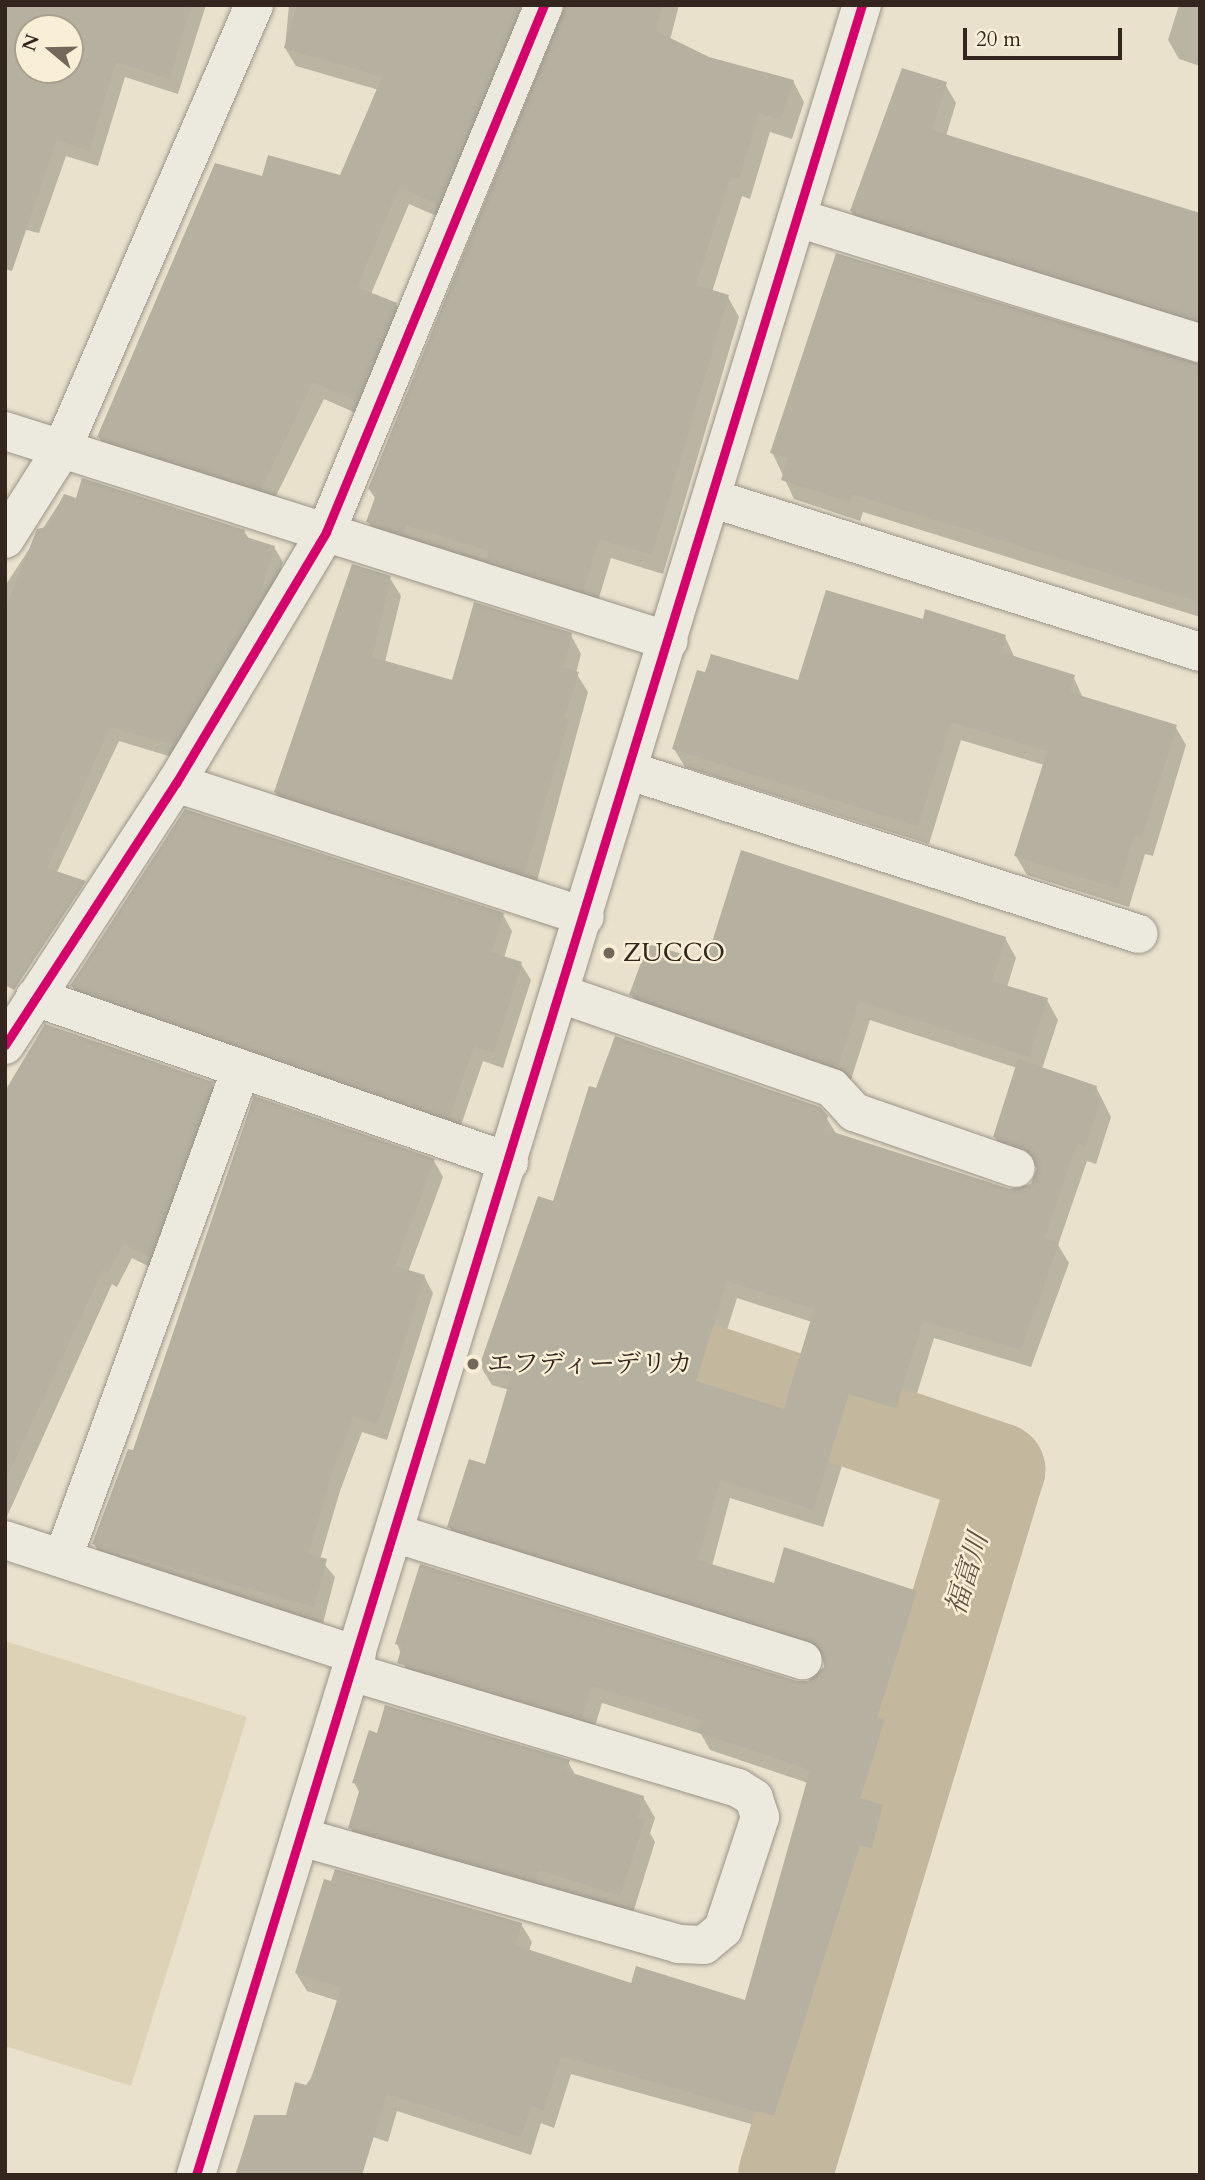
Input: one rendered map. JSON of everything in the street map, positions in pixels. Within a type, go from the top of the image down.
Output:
[{"type":"street","points":[[5,540],[62,449],[254,5]]},
{"type":"street","points":[[5,1045],[176,783],[326,532],[544,5]]},
{"type":"street","points":[[196,2175],[714,499],[862,5]]},
{"type":"street","points":[[798,218],[1200,343]]},
{"type":"street","points":[[5,431],[670,641]]},
{"type":"street","points":[[714,499],[1200,652]]},
{"type":"street","points":[[629,771],[1139,934]]},
{"type":"street","points":[[176,783],[584,918]]},
{"type":"street","points":[[561,994],[832,1088],[854,1112],[1016,1168]]},
{"type":"street","points":[[35,997],[509,1162]]},
{"type":"street","points":[[63,1558],[242,1069]]},
{"type":"street","points":[[394,1533],[803,1660]]},
{"type":"street","points":[[5,1540],[63,1558],[354,1663],[738,1788],[754,1798],[760,1817],[723,1929],[704,1945],[678,1944],[301,1837]]},
{"type":"shaded area","points":[[5,1641],[247,1717],[131,2086],[5,2046]]},
{"type":"building","points":[[5,5],[192,5],[169,79],[116,62],[89,151],[57,140],[12,271],[5,269]]},
{"type":"building","points":[[297,5],[520,5],[438,204],[399,188],[357,287],[397,303],[356,401],[313,382],[261,489],[97,437],[215,163],[262,176],[268,155],[340,175],[382,77],[284,48]]},
{"type":"building","points":[[565,5],[662,5],[656,31],[709,57],[794,80],[781,120],[759,113],[739,179],[730,177],[696,285],[729,295],[652,555],[599,539],[584,591],[487,560],[489,551],[406,525],[404,534],[366,522],[377,492],[368,489]]},
{"type":"building","points":[[902,68],[947,82],[932,130],[1200,213],[1197,319],[850,211]]},
{"type":"building","points":[[836,253],[1200,364],[1200,602],[852,494],[850,502],[781,480],[788,458],[770,453]]},
{"type":"building","points":[[82,478],[245,530],[243,536],[275,546],[257,604],[173,745],[110,727],[47,868],[86,881],[14,990],[5,985],[5,610],[37,529],[47,527],[64,494],[76,498]]},
{"type":"building","points":[[352,564],[391,576],[372,657],[452,680],[474,602],[572,633],[563,667],[579,672],[564,718],[569,720],[524,874],[274,792]]},
{"type":"building","points":[[826,590],[923,619],[925,609],[1006,635],[1001,652],[1075,675],[1069,692],[1177,725],[1142,838],[1134,836],[1118,889],[1014,856],[1047,751],[951,722],[918,826],[672,749],[697,670],[705,672],[711,654],[798,680]]},
{"type":"building","points":[[185,809],[504,913],[491,952],[522,962],[494,1053],[474,1046],[449,1118],[70,986]]},
{"type":"building","points":[[741,850],[1006,937],[992,981],[1048,998],[1029,1057],[859,1001],[838,1067],[629,995],[648,944],[706,961]]},
{"type":"building","points":[[45,1024],[213,1082],[149,1257],[123,1244],[108,1273],[103,1270],[5,1481],[5,1091]]},
{"type":"building","points":[[615,1036],[820,1107],[828,1116],[824,1129],[1010,1189],[1031,1184],[1038,1165],[1024,1148],[993,1137],[1018,1059],[1097,1086],[1094,1095],[1101,1098],[1085,1146],[1077,1144],[1045,1238],[1059,1243],[1021,1350],[923,1321],[896,1408],[849,1394],[813,1510],[720,1480],[698,1560],[774,1583],[784,1547],[917,1591],[877,1717],[885,1719],[860,1798],[883,1805],[872,1848],[860,1845],[774,2116],[561,2056],[544,2110],[531,2106],[521,2137],[387,2094],[362,2175],[236,2175],[254,2115],[286,2115],[295,2082],[306,2085],[311,2078],[341,1988],[295,1973],[324,1879],[331,1881],[335,1869],[522,1923],[515,1945],[631,1983],[636,1966],[745,2000],[810,1770],[698,1732],[701,1720],[592,1686],[582,1718],[397,1663],[402,1646],[395,1644],[420,1564],[797,1681],[808,1681],[824,1667],[824,1655],[809,1639],[447,1527],[469,1459],[485,1464],[511,1376],[479,1367],[538,1196],[553,1201],[589,1086],[596,1088]],"holes":[[[727,1281],[814,1309],[784,1409],[696,1381]]]},
{"type":"building","points":[[254,1096],[435,1159],[395,1266],[425,1275],[378,1424],[353,1416],[332,1474],[308,1554],[327,1559],[314,1607],[92,1544],[128,1449],[133,1450]]},
{"type":"building","points":[[385,1705],[570,1760],[566,1771],[644,1796],[637,1818],[645,1820],[620,1896],[539,1870],[536,1881],[348,1828],[361,1785],[352,1783],[369,1730],[377,1733]]},
{"type":"waterway","name":"福富川","points":[[576,1327],[998,1470],[785,2175]]},
{"type":"cycle path","points":[[5,1045],[176,783],[326,532],[544,5]]},
{"type":"cycle path","points":[[196,2175],[862,5]]},
{"type":"place","name":"ZUCCO","points":[[609,953]]},
{"type":"place","name":"エフディーデリカ","points":[[473,1364]]}]
